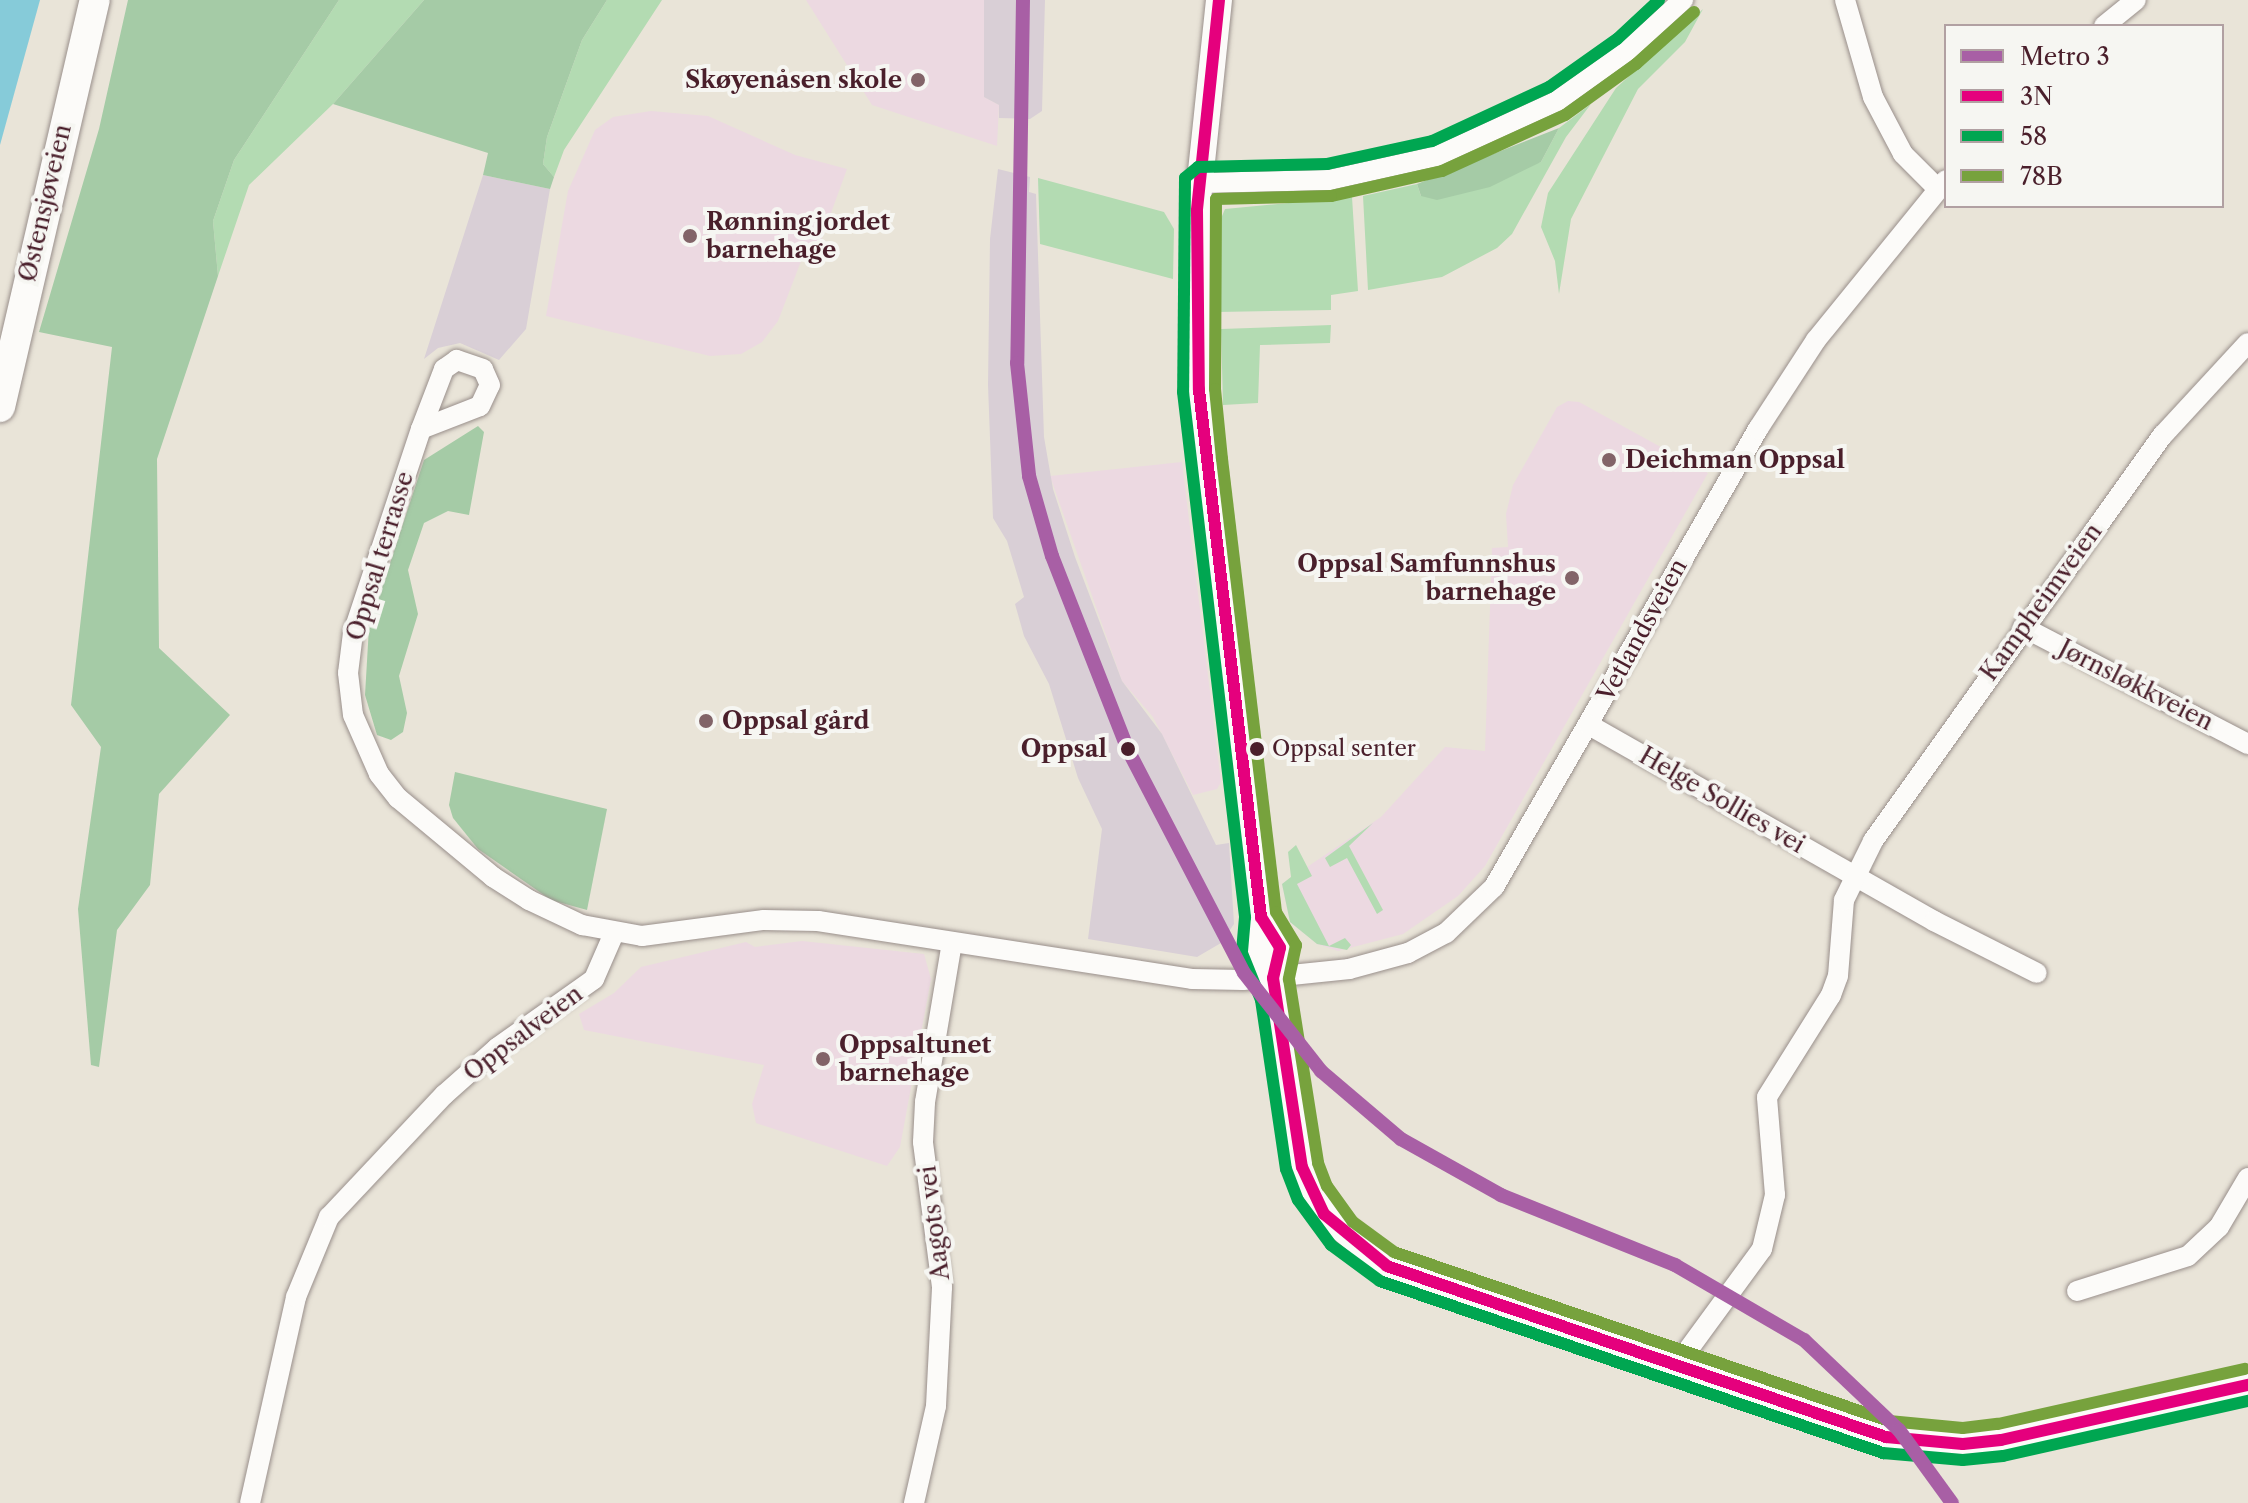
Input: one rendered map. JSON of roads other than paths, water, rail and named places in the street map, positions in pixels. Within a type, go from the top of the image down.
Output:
[{"type":"main road","name":"Østensjøveien","points":[[0,407],[95,0]]},
{"type":"street","points":[[1219,0],[1200,183],[1199,390],[1261,917],[1280,948],[1273,978],[1302,1167],[1324,1214],[1342,1233],[1387,1266],[1886,1437],[1963,1444],[2054,1430],[2248,1385]]},
{"type":"street","points":[[1200,183],[1329,180],[1437,156],[1557,101],[1620,57],[1683,0]]},
{"type":"street","points":[[1845,0],[1879,108],[1903,154],[1942,185]]},
{"type":"street","points":[[2106,24],[2136,0]]},
{"type":"street","name":"Vetlandsveien","points":[[1273,978],[1376,963],[1452,928],[1494,887],[1515,858],[1763,421],[1816,340],[1942,185]]},
{"type":"street","name":"Kampheimveien","points":[[1677,1365],[1708,1318],[1748,1271],[1772,1223],[1775,1195],[1767,1097],[1831,995],[1839,968],[1841,911],[1855,877],[1896,802],[2186,405],[2248,343]]},
{"type":"street","name":"Oppsal terrasse","points":[[421,429],[353,633],[348,673],[359,735],[398,798],[493,877],[564,917],[614,933]]},
{"type":"street","name":"Jørnsløkkveien","points":[[2023,627],[2248,744]]},
{"type":"street","name":"Helge Sollies vei","points":[[1589,725],[1855,877]]},
{"type":"street","points":[[1855,877],[2037,973]]},
{"type":"street","points":[[614,933],[680,935],[764,920],[818,921],[1192,979],[1273,978]]},
{"type":"street","name":"Oppsalveien","points":[[250,1503],[296,1297],[329,1217],[444,1095],[497,1048],[594,979],[614,933]]},
{"type":"street","name":"Aagots vei","points":[[914,1503],[936,1406],[942,1287],[923,1142],[925,1110],[952,942]]},
{"type":"street","points":[[2077,1291],[2188,1256],[2219,1227],[2248,1178]]},
{"type":"water","points":[[0,0],[40,0],[0,145]]},
{"type":"metro line","name":"3","points":[[1023,0],[1017,363],[1029,476],[1052,556],[1128,750],[1244,973],[1321,1071],[1401,1139],[1501,1195],[1675,1265],[1804,1340],[1899,1430],[1952,1503]]},
{"type":"place","name":"Skøyenåsen skole","points":[[918,80]]},
{"type":"place","name":"Rønningjordet barnehage","points":[[690,236]]},
{"type":"place","name":"Deichman Oppsal","points":[[1609,460]]},
{"type":"place","name":"Oppsal Samfunnshus barnehage","points":[[1572,578]]},
{"type":"place","name":"Oppsal gård","points":[[706,721]]},
{"type":"place","name":"Oppsal","points":[[1128,749]]},
{"type":"place","name":"Oppsal senter","points":[[1257,749]]},
{"type":"place","name":"Oppsaltunet barnehage","points":[[823,1059]]}]
